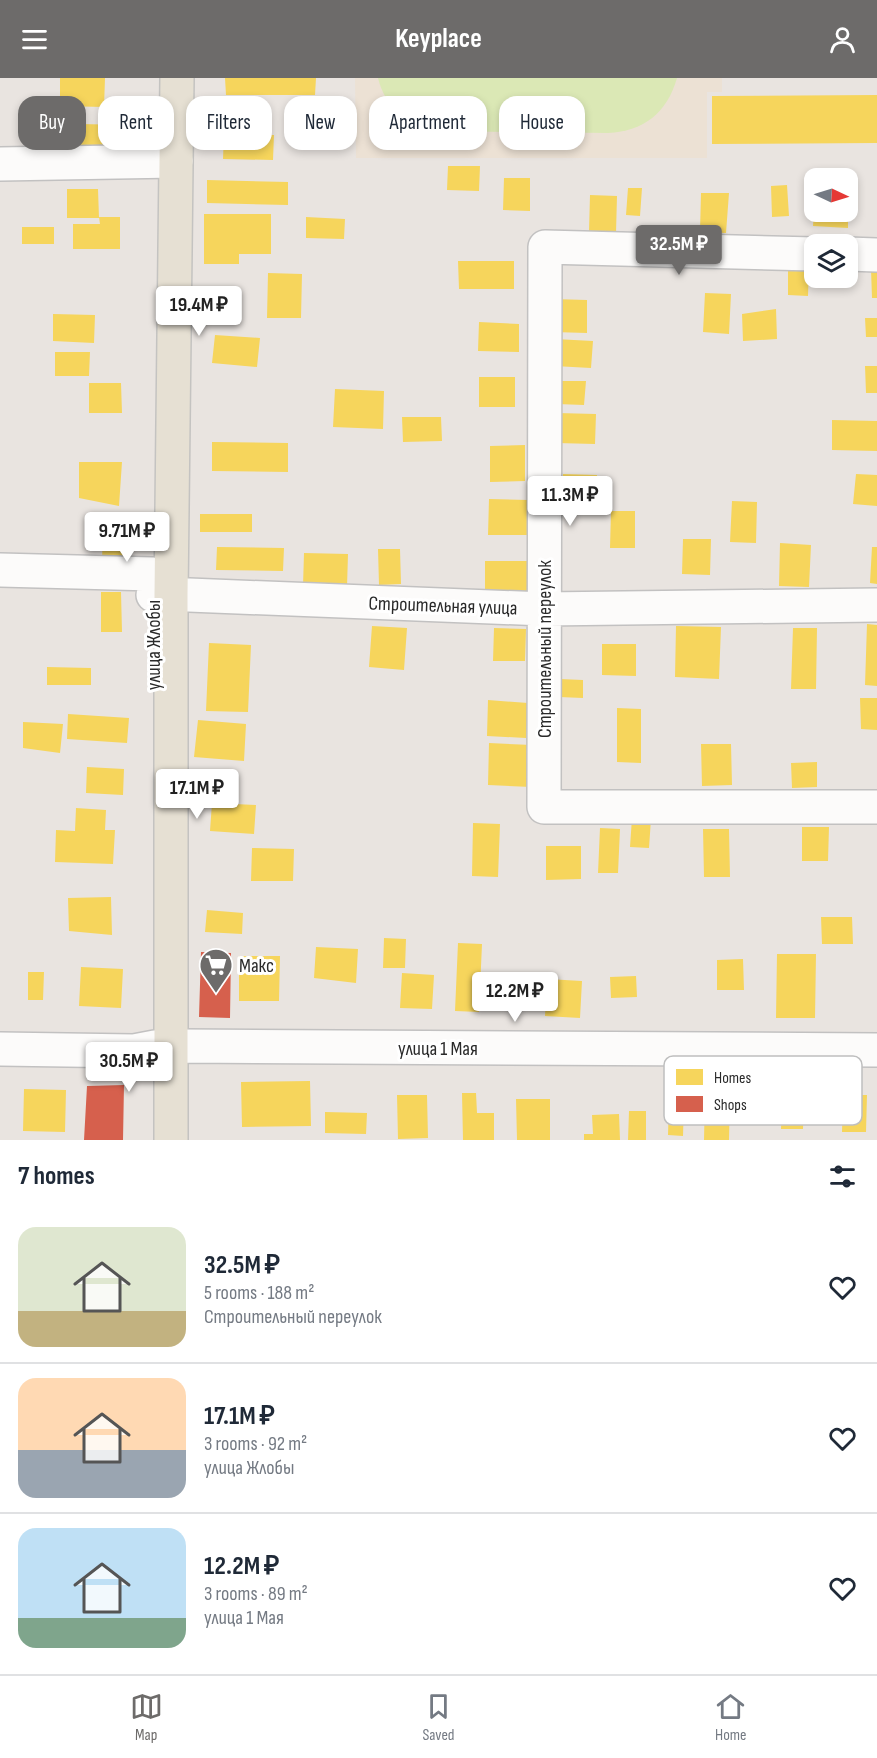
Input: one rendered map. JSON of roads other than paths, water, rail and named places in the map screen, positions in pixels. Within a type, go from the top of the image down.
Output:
[{"type":"main road","name":"улица Жлобы","points":[[155,78],[165,161]]},
{"type":"main road","name":"улица Жлобы","points":[[171,1140],[163,1047],[159,588],[165,161],[177,78]]},
{"type":"main road","name":"улица Жлобы","points":[[154,1140],[163,1047]]},
{"type":"street","points":[[0,164],[165,161]]},
{"type":"street","name":"Строительный переулок","points":[[804,254],[545,247],[544,807],[877,807]]},
{"type":"street","points":[[858,254],[877,255]]},
{"type":"street","name":"Строительная улица","points":[[0,570],[159,588],[544,609],[877,605]]},
{"type":"street","name":"улица 1 Мая","points":[[0,1049],[134,1051],[163,1047],[877,1050]]},
{"type":"place","name":"Макс","points":[[216,994]]}]
